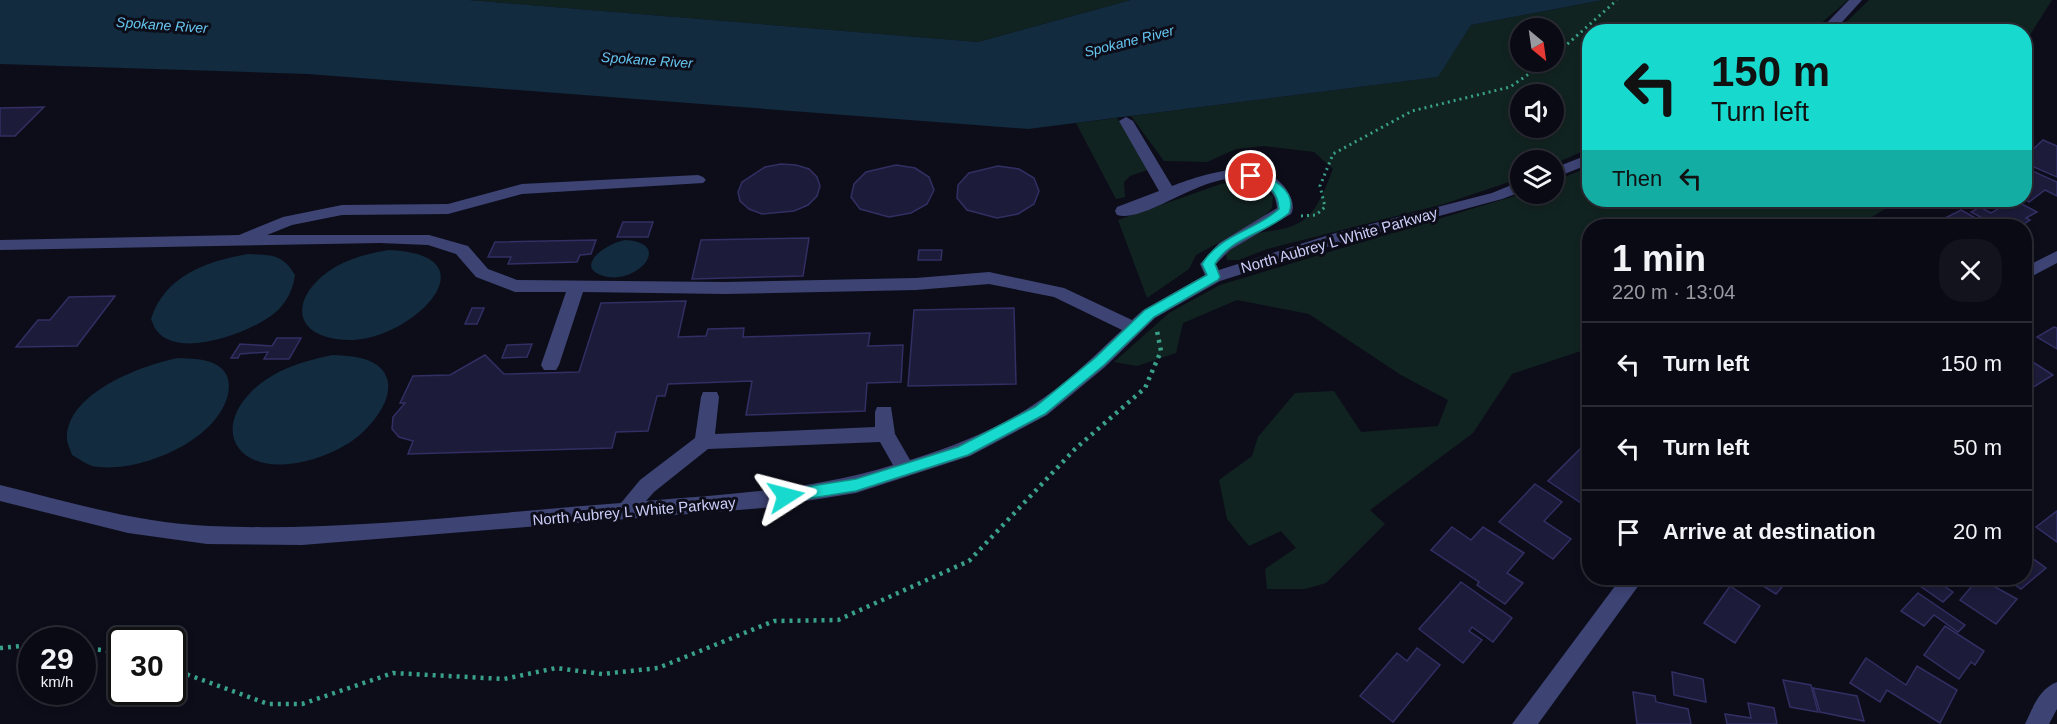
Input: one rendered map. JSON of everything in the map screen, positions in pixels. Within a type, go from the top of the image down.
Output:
[{"type":"street","points":[[1835,24],[1856,0]]},
{"type":"street","points":[[1126,121],[1168,193]]},
{"type":"street","points":[[1564,169],[1582,162]]},
{"type":"street","points":[[1123,212],[1136,209],[1168,193],[1218,177],[1239,175],[1263,178],[1276,186],[1284,199],[1285,210],[1279,216],[1215,252],[1208,264],[1214,277]]},
{"type":"street","points":[[231,241],[289,221],[342,210],[448,208],[522,189],[698,180]]},
{"type":"street","name":"North Aubrey L White Parkway","points":[[0,493],[128,525],[207,536],[302,536],[763,500],[856,485],[963,451],[1040,410],[1099,362],[1149,314],[1214,277],[1338,238],[1510,191]]},
{"type":"street","points":[[0,245],[380,238],[429,240],[462,250],[482,273],[515,286],[725,288],[904,285],[989,278],[1058,292],[1133,328]]},
{"type":"street","points":[[2032,270],[2057,256]]},
{"type":"street","points":[[550,364],[577,286]]},
{"type":"street","points":[[704,442],[710,397]]},
{"type":"street","points":[[884,412],[885,434],[905,469]]},
{"type":"street","points":[[625,512],[647,486],[704,442],[885,434]]},
{"type":"street","points":[[1524,724],[1628,585]]},
{"type":"street","points":[[2037,724],[2045,706],[2057,693]]},
{"type":"path","points":[[1590,24],[1617,0]]},
{"type":"path","points":[[1564,47],[1582,31]]},
{"type":"path","points":[[1279,216],[1322,213],[1325,207],[1320,186],[1333,154],[1413,111],[1510,87],[1532,72]]},
{"type":"path","points":[[186,674],[268,704],[302,704],[393,673],[504,679],[556,668],[602,674],[658,668],[774,621],[838,620],[969,561],[1075,449],[1145,388],[1161,351],[1160,336],[1149,314]]},
{"type":"path","points":[[0,648],[18,646]]},
{"type":"green space","points":[[469,0],[1131,0],[978,42]]},
{"type":"green space","points":[[1603,0],[1848,0],[1820,24],[1582,24],[1582,152],[1564,160],[1564,150],[1510,150],[1510,182],[1444,204],[1267,249],[1239,260],[1227,260],[1226,254],[1237,244],[1256,234],[1292,226],[1308,217],[1321,198],[1333,169],[1314,152],[1264,146],[1236,149],[1207,162],[1164,161],[1131,116],[1437,77],[1471,25]]},
{"type":"green space","points":[[1869,0],[2052,0],[2032,32],[2032,24],[1844,24]]},
{"type":"green space","points":[[1117,118],[1150,169],[1130,176],[1124,182],[1125,197],[1116,199],[1076,123]]},
{"type":"green space","points":[[1582,170],[1582,207],[1888,207],[1869,219],[1582,219],[1582,351],[1512,374],[1473,433],[1370,510],[1385,524],[1326,583],[1305,589],[1267,589],[1265,569],[1296,548],[1281,531],[1249,546],[1227,519],[1219,480],[1252,456],[1258,437],[1295,393],[1334,391],[1361,432],[1438,426],[1448,400],[1401,375],[1309,314],[1237,300],[1183,323],[1176,353],[1137,366],[1114,362],[1169,313],[1220,285],[1510,197],[1510,204],[1564,204],[1564,177]]},
{"type":"green space","points":[[1240,181],[1260,184],[1273,197],[1272,208],[1262,219],[1196,255],[1189,269],[1147,298],[1118,220],[1221,184]]},
{"type":"water","name":"Spokane River","points":[[0,0],[469,0],[978,42],[1131,0],[1603,0],[1471,25],[1438,77],[1028,129],[308,74],[0,64]]},
{"type":"water","points":[[625,240],[639,243],[647,248],[649,254],[646,262],[630,274],[620,277],[597,274],[592,269],[591,263],[594,257],[608,246]]},
{"type":"water","points":[[389,250],[421,255],[437,266],[440,281],[433,297],[418,313],[397,327],[374,336],[350,340],[329,338],[315,332],[306,323],[302,313],[304,301],[310,289],[321,277],[349,260]]},
{"type":"water","points":[[248,254],[281,259],[295,275],[292,289],[286,300],[270,317],[238,333],[201,343],[168,340],[156,330],[151,319],[157,304],[177,281],[203,266]]},
{"type":"water","points":[[333,355],[367,360],[377,365],[385,374],[388,385],[387,396],[375,419],[349,443],[320,457],[289,464],[271,464],[256,461],[245,454],[237,445],[233,434],[234,421],[240,407],[251,392],[279,372],[311,360]]},
{"type":"water","points":[[178,358],[201,360],[218,365],[228,377],[228,394],[221,411],[209,426],[192,440],[173,451],[152,460],[131,465],[92,466],[72,455],[67,439],[71,421],[80,407],[93,394],[128,374]]},
{"type":"building","points":[[44,107],[15,136],[0,136],[0,108]]},
{"type":"building","points":[[2043,140],[2057,146],[2057,177],[2032,166],[2032,150]]},
{"type":"building","points":[[781,164],[809,169],[817,177],[820,186],[817,196],[808,205],[794,211],[762,214],[749,209],[740,201],[738,192],[742,182],[765,167]]},
{"type":"building","points":[[896,165],[915,168],[929,177],[934,190],[927,204],[911,213],[889,217],[860,209],[851,197],[854,184],[866,172]]},
{"type":"building","points":[[998,166],[1019,169],[1034,178],[1039,191],[1034,204],[1018,214],[997,218],[967,210],[957,198],[958,185],[969,173]]},
{"type":"building","points":[[2032,171],[2057,182],[2057,196],[2045,190],[2032,200]]},
{"type":"building","points":[[1980,207],[1991,213],[2002,207],[2027,207],[2037,212],[2026,218],[2028,219],[1984,219],[1971,212]]},
{"type":"building","points":[[1961,210],[1977,219],[1943,219]]},
{"type":"building","points":[[623,222],[653,222],[648,237],[617,237]]},
{"type":"building","points":[[809,238],[803,276],[692,279],[701,240]]},
{"type":"building","points":[[596,240],[591,254],[580,255],[577,262],[508,264],[511,257],[488,257],[495,242]]},
{"type":"building","points":[[919,250],[942,250],[941,260],[918,260]]},
{"type":"building","points":[[115,296],[77,346],[16,347],[38,320],[50,320],[69,297]]},
{"type":"building","points":[[686,301],[678,337],[706,336],[708,329],[744,328],[743,337],[870,333],[868,346],[903,345],[901,382],[867,383],[865,411],[746,415],[752,381],[668,384],[665,396],[657,396],[648,431],[616,432],[612,448],[408,454],[413,441],[399,437],[392,429],[393,417],[405,403],[400,403],[413,376],[450,375],[485,355],[504,374],[579,372],[601,303]]},
{"type":"building","points":[[472,308],[484,308],[477,324],[465,324]]},
{"type":"building","points":[[1014,308],[1016,384],[908,386],[914,310]]},
{"type":"building","points":[[2054,327],[2057,328],[2057,349],[2037,337]]},
{"type":"building","points":[[277,338],[301,338],[289,359],[264,359],[268,352],[240,354],[238,358],[231,358],[240,344],[272,346]]},
{"type":"building","points":[[532,344],[527,357],[502,358],[507,345]]},
{"type":"building","points":[[2032,362],[2053,375],[2032,388]]},
{"type":"building","points":[[1581,448],[1582,449],[1582,504],[1548,481]]},
{"type":"building","points":[[1535,484],[1562,502],[1544,521],[1571,539],[1553,559],[1499,522]]},
{"type":"building","points":[[2057,511],[2057,542],[2036,527]]},
{"type":"building","points":[[1452,527],[1471,540],[1483,527],[1524,553],[1507,573],[1523,583],[1505,604],[1477,585],[1479,582],[1431,550]]},
{"type":"building","points":[[2032,558],[2046,568],[2032,580]]},
{"type":"building","points":[[1461,582],[1512,618],[1493,642],[1472,627],[1469,631],[1482,640],[1463,663],[1419,629]]},
{"type":"building","points":[[1761,585],[1784,585],[1776,594]]},
{"type":"building","points":[[1918,585],[1942,585],[1953,592],[1943,602]]},
{"type":"building","points":[[1973,585],[1992,585],[2017,599],[1996,624],[1960,600]]},
{"type":"building","points":[[1730,586],[1760,606],[1735,643],[1704,623]]},
{"type":"building","points":[[1918,593],[1965,625],[1958,632],[1934,615],[1924,626],[1901,611]]},
{"type":"building","points":[[1945,626],[1984,651],[1975,665],[1971,662],[1959,679],[1924,655]]},
{"type":"building","points":[[1417,648],[1440,665],[1393,722],[1360,696],[1397,653],[1407,661]]},
{"type":"building","points":[[1866,658],[1906,685],[1917,666],[1957,690],[1940,723],[1887,690],[1880,702],[1850,683]]},
{"type":"building","points":[[1672,672],[1703,679],[1706,702],[1674,695]]},
{"type":"building","points":[[1783,680],[1811,685],[1818,712],[1790,707]]},
{"type":"building","points":[[1813,688],[1857,696],[1864,721],[1820,712]]},
{"type":"building","points":[[1633,692],[1655,696],[1656,702],[1688,709],[1691,724],[1637,724]]},
{"type":"building","points":[[1748,703],[1774,708],[1777,724],[1727,724],[1725,714],[1751,718]]},
{"type":"route","points":[[786,496],[856,485],[963,451],[1040,410],[1099,362],[1149,314],[1168,301],[1214,277],[1208,264],[1215,252],[1275,219],[1285,210],[1284,199],[1276,186],[1263,178],[1251,176]]}]
